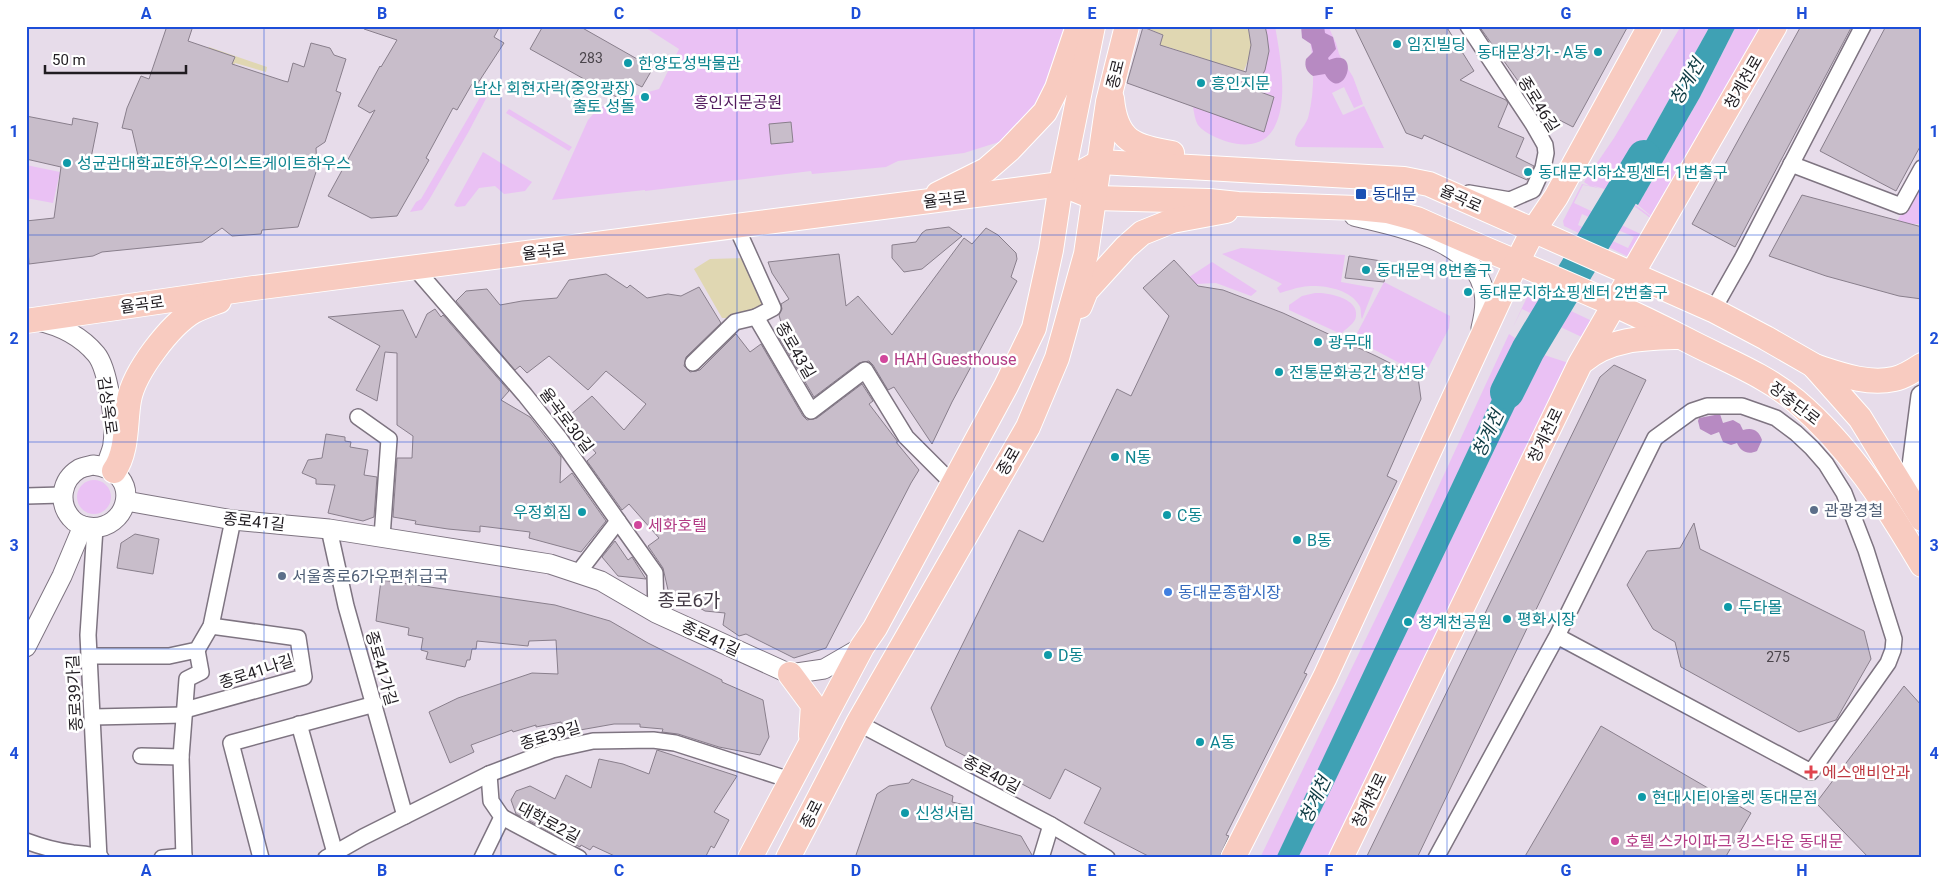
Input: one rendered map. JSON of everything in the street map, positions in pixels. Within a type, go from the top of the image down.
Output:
[{"type":"main road","points":[[923,202],[986,170],[1009,150],[1045,112],[1057,88],[1078,26]]},
{"type":"main road","name":"종로","points":[[750,858],[862,647],[875,628],[1006,386],[1034,328],[1051,250],[1061,184],[1093,26]]},
{"type":"main road","name":"종로","points":[[788,858],[858,723],[1028,427],[1057,358],[1086,254],[1111,90],[1127,26]]},
{"type":"main road","points":[[1233,858],[1326,677],[1483,334],[1533,231],[1567,178],[1650,26]]},
{"type":"main road","name":"청계천로","points":[[1341,858],[1580,364],[1775,26]]},
{"type":"main road","points":[[1111,90],[1115,122],[1124,135],[1135,144],[1156,151],[1288,173]]},
{"type":"main road","name":"율곡로","points":[[31,321],[254,288],[1061,184],[1100,162],[1404,179],[1429,184],[1533,231]]},
{"type":"main road","points":[[1166,199],[1170,165]]},
{"type":"main road","points":[[1061,184],[1094,198],[1309,205],[1387,211],[1417,219],[1518,262]]},
{"type":"main road","points":[[1057,358],[1086,291],[1142,233],[1172,221],[1275,204]]},
{"type":"main road","name":"장충단로","points":[[1533,231],[1713,310],[1813,365],[1860,418],[1922,519]]},
{"type":"main road","name":"장충단로","points":[[1518,262],[1614,303],[1752,372],[1794,399],[1846,450],[1862,470],[1922,565]]},
{"type":"main road","points":[[110,469],[118,466],[124,444],[129,397],[142,368],[166,335],[194,311],[254,288]]},
{"type":"main road","points":[[1580,364],[1606,346],[1622,341],[1643,338],[1682,337]]},
{"type":"main road","points":[[1813,365],[1851,378],[1876,381],[1894,380],[1922,365]]},
{"type":"main road","points":[[1908,496],[1922,396]]},
{"type":"main road","points":[[790,674],[813,705],[811,742]]},
{"type":"street","name":"종로46길","points":[[1468,26],[1533,124],[1545,146],[1546,153],[1543,168],[1533,190]]},
{"type":"street","points":[[1713,310],[1743,257],[1863,26]]},
{"type":"street","points":[[1791,164],[1901,206],[1922,168]]},
{"type":"street","points":[[1429,184],[1478,196],[1510,200],[1533,190],[1556,186],[1567,178]]},
{"type":"street","points":[[1309,205],[1405,229],[1429,238],[1462,255],[1476,271],[1484,293],[1483,334]]},
{"type":"street","name":"종로43길","points":[[736,226],[773,308],[756,317],[811,411],[865,370],[906,437],[952,483]]},
{"type":"street","name":"율곡로30길","points":[[414,268],[525,395],[560,439],[618,521],[654,573],[656,612]]},
{"type":"street","points":[[693,363],[735,322],[756,317]]},
{"type":"street","name":"김상옥로","points":[[31,321],[59,326],[78,337],[98,355],[107,381],[112,409],[114,443],[110,469]]},
{"type":"street","points":[[1436,858],[1557,636],[1655,438],[1692,411],[1707,406],[1742,406],[1776,418],[1812,448],[1826,464],[1844,493],[1866,550],[1894,639],[1893,650],[1888,663],[1811,772],[1557,636]]},
{"type":"street","points":[[358,417],[389,440],[382,537]]},
{"type":"street","points":[[93,465],[110,469],[125,484],[126,501],[122,512],[109,524],[89,527],[72,520],[64,509],[62,495],[67,480],[79,469],[93,465]]},
{"type":"street","points":[[26,496],[62,495]]},
{"type":"street","name":"종로41길","points":[[126,501],[233,520],[329,529],[550,564],[601,581],[656,612],[790,674]]},
{"type":"street","points":[[89,656],[169,656],[197,650],[211,626],[233,520]]},
{"type":"street","points":[[578,573],[618,521]]},
{"type":"street","points":[[26,647],[89,527]]},
{"type":"street","name":"종로39가길","points":[[26,841],[43,848],[90,853],[100,858],[88,635],[89,527]]},
{"type":"street","name":"종로41가길","points":[[329,529],[346,606],[375,704],[395,786],[405,816]]},
{"type":"street","name":"종로41나길","points":[[185,713],[304,677],[298,638],[211,626]]},
{"type":"street","points":[[790,674],[824,668],[862,647]]},
{"type":"street","name":"종로41나길","points":[[184,857],[181,757],[187,679],[201,672],[197,650]]},
{"type":"street","points":[[261,858],[232,743],[375,704]]},
{"type":"street","points":[[93,717],[185,713]]},
{"type":"street","name":"종로40길","points":[[858,723],[1051,825],[1107,858]]},
{"type":"street","name":"종로39길","points":[[299,724],[331,855],[489,774],[552,750],[593,741],[653,740],[675,744],[790,780]]},
{"type":"street","points":[[141,756],[181,757]]},
{"type":"street","points":[[482,858],[502,817],[491,801],[489,774]]},
{"type":"street","name":"대학로2길","points":[[502,817],[579,858]]},
{"type":"street","points":[[1041,858],[1051,825]]},
{"type":"street","points":[[162,858],[184,857]]},
{"type":"green space","name":"흥인지문공원","points":[[643,26],[1068,26],[1043,103],[1016,133],[999,142],[964,153],[898,161],[886,167],[812,174],[811,171],[552,200],[588,120],[595,112],[606,104],[659,89],[679,49]]},
{"type":"green space","points":[[1265,26],[1275,26],[1282,78],[1281,105],[1279,117],[1274,128],[1262,140],[1246,144],[1229,142],[1207,133],[1198,125],[1193,107],[1255,90]]},
{"type":"green space","points":[[1307,26],[1331,26],[1329,28],[1339,54],[1353,77],[1363,104],[1354,108],[1344,87],[1332,93],[1343,115],[1364,106],[1384,148],[1298,147],[1295,145],[1296,137],[1308,118],[1311,107],[1313,60]]},
{"type":"green space","points":[[1681,26],[1710,26],[1617,193],[1591,185],[1603,190],[1583,185],[1574,203],[1645,236],[1654,221],[1630,203],[1614,195],[1625,200],[1640,208],[1656,221],[1636,256],[1629,257],[1564,226],[1563,221],[1582,184],[1590,186],[1584,182],[1614,138]],"holes":[[[1582,214],[1634,237],[1628,248],[1578,225]]]},
{"type":"green space","points":[[1736,26],[1765,26],[1656,220],[1638,205],[1700,97]]},
{"type":"green space","points":[[491,89],[429,200],[422,210],[410,212],[416,202],[421,199],[482,94]]},
{"type":"green space","points":[[509,109],[572,147],[569,151],[506,113]]},
{"type":"green space","points":[[483,152],[532,182],[525,191],[504,194],[495,186],[479,188],[465,206],[457,207],[454,205]]},
{"type":"green space","points":[[26,165],[60,172],[53,203],[26,198]]},
{"type":"green space","points":[[1922,179],[1922,224],[1897,221]]},
{"type":"green space","points":[[1241,248],[1345,255],[1341,282],[1374,288],[1362,319],[1359,305],[1354,299],[1341,291],[1333,288],[1309,286],[1280,293],[1277,288],[1282,284],[1222,254]]},
{"type":"green space","points":[[1212,262],[1257,291],[1251,296],[1216,283],[1177,285]]},
{"type":"green space","points":[[1384,282],[1450,316],[1449,328],[1424,376],[1354,339]]},
{"type":"green space","points":[[1315,293],[1341,297],[1353,305],[1356,310],[1356,319],[1341,334],[1289,310],[1289,305],[1302,296]]},
{"type":"green space","points":[[1533,293],[1590,320],[1593,325],[1581,350],[1586,339],[1522,309],[1513,327],[1528,295]]},
{"type":"green space","name":"청계천공원","points":[[1509,334],[1538,353],[1574,365],[1434,639],[1327,858],[1260,858],[1417,533]]},
{"type":"green space","points":[[94,480],[101,481],[106,485],[110,490],[110,504],[106,509],[101,513],[94,514],[87,513],[82,509],[78,504],[77,497],[78,490],[82,485],[87,481]]},
{"type":"shaded area","points":[[1301,26],[1324,26],[1325,33],[1333,37],[1336,49],[1328,58],[1329,60],[1340,58],[1346,61],[1348,67],[1347,74],[1343,80],[1338,83],[1332,82],[1325,74],[1313,76],[1308,71],[1305,64],[1306,59],[1313,52],[1311,44],[1302,38]]},
{"type":"shaded area","points":[[1720,414],[1723,423],[1733,420],[1740,424],[1743,430],[1752,429],[1757,432],[1762,440],[1757,451],[1745,452],[1737,443],[1731,445],[1723,442],[1719,432],[1711,435],[1700,429],[1699,418]]},
{"type":"sand","points":[[1143,26],[1246,26],[1251,39],[1251,46],[1248,60],[1240,79],[1236,69],[1165,46],[1158,51],[1163,35]]},
{"type":"sand","points":[[209,47],[267,67],[266,72],[235,63],[228,79],[202,62]]},
{"type":"sand","points":[[745,258],[766,306],[736,318],[722,318],[694,269],[710,259]]},
{"type":"water","name":"청계천","points":[[1710,26],[1736,26],[1700,97],[1638,205],[1617,193]]},
{"type":"water","name":"청계천","points":[[1521,345],[1540,355],[1298,858],[1276,858],[1509,363]]},
{"type":"building","points":[[167,26],[193,26],[188,41],[235,57],[232,64],[288,82],[293,63],[304,67],[311,43],[330,48],[334,55],[346,59],[336,91],[341,93],[325,142],[316,148],[317,169],[298,227],[262,230],[261,234],[232,236],[222,228],[202,242],[102,252],[93,256],[29,264],[26,221],[54,218],[61,167],[26,159],[26,116],[72,125],[73,118],[98,123],[90,163],[140,164],[132,130],[122,128],[127,108],[141,76],[149,79]]},
{"type":"building","points":[[364,26],[500,26],[494,37],[504,43],[476,86],[472,84],[457,110],[453,108],[426,158],[429,160],[397,216],[371,218],[328,196],[375,110],[370,113],[358,106],[397,40],[364,29]]},
{"type":"building","points":[[543,26],[579,26],[653,68],[642,87],[630,81],[620,99],[530,49]]},
{"type":"building","name":"흥인지문","points":[[1248,26],[1265,26],[1267,35],[1269,51],[1265,70],[1255,90],[1274,97],[1264,132],[1127,83],[1143,27],[1163,35],[1160,45],[1246,72],[1251,45]]},
{"type":"building","points":[[1354,26],[1446,26],[1474,71],[1460,80],[1506,100],[1508,103],[1498,127],[1524,138],[1516,157],[1534,166],[1527,180],[1424,135],[1422,139],[1406,133]]},
{"type":"building","points":[[1479,26],[1628,26],[1573,127],[1538,109]]},
{"type":"building","points":[[1801,26],[1852,26],[1735,247],[1692,224]]},
{"type":"building","points":[[1886,26],[1922,26],[1922,143],[1896,191],[1820,151]]},
{"type":"building","points":[[791,122],[793,142],[771,144],[769,124]]},
{"type":"building","points":[[1802,195],[1922,227],[1922,299],[1899,296],[1826,276],[1769,256]]},
{"type":"building","points":[[949,227],[962,236],[922,269],[904,272],[892,258],[892,245],[916,242],[926,230]]},
{"type":"building","points":[[986,228],[998,235],[1016,253],[1017,259],[1011,277],[1017,281],[952,402],[932,444],[894,387],[888,390],[869,361],[859,363],[814,397],[775,331],[782,326],[779,315],[782,309],[781,304],[789,299],[772,273],[768,262],[839,254],[846,306],[858,296],[892,335],[964,238],[972,244]]},
{"type":"building","name":"동대문역 8번출구","points":[[1349,256],[1388,262],[1384,282],[1345,278]]},
{"type":"building","name":"동대문종합시장","points":[[1174,260],[1198,286],[1223,290],[1283,313],[1418,377],[1421,399],[1387,476],[1397,481],[1304,673],[1307,674],[1226,835],[1229,836],[1219,858],[1152,858],[1084,823],[1101,788],[1065,769],[1050,799],[968,755],[967,757],[946,746],[931,708],[1019,530],[1043,542],[1117,389],[1131,396],[1169,316],[1143,288]]},
{"type":"building","points":[[606,274],[627,288],[630,285],[647,298],[668,294],[681,296],[699,287],[721,323],[686,357],[684,366],[690,372],[700,370],[736,334],[750,352],[761,344],[807,420],[817,418],[862,384],[873,401],[869,404],[919,470],[826,648],[794,658],[746,634],[739,636],[723,625],[725,613],[705,611],[668,590],[663,568],[648,546],[659,538],[629,504],[622,510],[587,461],[596,453],[570,423],[573,420],[570,415],[592,396],[624,430],[646,404],[606,371],[588,390],[549,356],[527,373],[520,366],[515,370],[456,301],[466,291],[487,289],[500,305],[557,298],[569,280]]},
{"type":"building","points":[[435,309],[441,317],[443,315],[509,391],[501,400],[530,417],[561,457],[560,483],[572,473],[606,521],[581,552],[529,538],[530,532],[480,526],[480,532],[448,529],[415,524],[416,521],[393,517],[397,458],[412,458],[413,436],[397,425],[397,353],[385,352],[377,401],[356,390],[380,346],[328,317],[403,310],[416,338],[427,314]]},
{"type":"building","name":"평화시장","points":[[1614,365],[1646,380],[1417,858],[1366,858],[1600,377]]},
{"type":"building","points":[[326,434],[345,437],[345,441],[351,442],[350,447],[368,450],[364,475],[377,477],[374,517],[363,521],[328,513],[335,485],[316,484],[316,479],[302,473],[308,460],[322,458]]},
{"type":"building","name":"두타몰","points":[[1694,523],[1700,549],[1864,631],[1871,659],[1836,720],[1799,732],[1681,667],[1675,642],[1653,629],[1627,585],[1647,551],[1680,548]]},
{"type":"building","points":[[135,534],[159,539],[153,574],[117,568],[121,543]]},
{"type":"building","points":[[615,541],[628,560],[632,557],[646,579],[618,576],[602,557]]},
{"type":"building","points":[[381,580],[555,605],[610,621],[648,643],[722,680],[722,682],[763,700],[769,737],[760,755],[719,747],[678,734],[662,732],[663,729],[640,727],[640,724],[614,724],[563,733],[561,722],[536,727],[536,725],[513,732],[512,730],[471,745],[474,752],[450,763],[429,712],[458,698],[532,673],[558,674],[556,640],[529,641],[528,646],[477,641],[476,649],[472,649],[470,660],[467,660],[465,667],[426,659],[428,652],[421,650],[423,638],[408,635],[409,628],[376,621]]},
{"type":"building","points":[[1904,686],[1922,706],[1922,858],[1869,858],[1816,803]]},
{"type":"building","name":"현대시티아울렛 동대문점","points":[[1601,726],[1751,813],[1725,858],[1524,858]]},
{"type":"building","points":[[657,750],[737,776],[714,812],[729,820],[714,848],[711,846],[705,858],[619,858],[593,846],[590,850],[581,845],[580,847],[516,814],[511,800],[516,791],[530,786],[555,799],[566,775],[591,788],[599,759],[623,764],[649,774]]},
{"type":"building","name":"신성서림","points":[[912,779],[953,796],[952,802],[969,806],[965,820],[1021,836],[1032,858],[855,858],[877,794],[889,786],[909,783]]},
{"type":"waterway","name":"청계천","points":[[1507,392],[1528,350],[1644,157]]},
{"type":"place","name":"임진빌딩","points":[[1397,44]]},
{"type":"place","name":"동대문상가 - A동","points":[[1598,52]]},
{"type":"place","name":"한양도성박물관","points":[[628,63]]},
{"type":"place","name":"흥인지문","points":[[1201,83]]},
{"type":"place","name":"남산 회현자락(중앙광장) 출토 성돌","points":[[645,97]]},
{"type":"place","name":"성균관대학교E하우스이스트게이트하우스","points":[[67,163]]},
{"type":"place","name":"동대문지하쇼핑센터 1번출구","points":[[1528,172]]},
{"type":"place","name":"동대문","points":[[1361,194]]},
{"type":"place","name":"동대문역 8번출구","points":[[1366,270]]},
{"type":"place","name":"동대문지하쇼핑센터 2번출구","points":[[1468,292]]},
{"type":"place","name":"광무대","points":[[1318,342]]},
{"type":"place","name":"HAH Guesthouse","points":[[884,359]]},
{"type":"place","name":"전통문화공간 창선당","points":[[1279,372]]},
{"type":"place","name":"N동","points":[[1115,457]]},
{"type":"place","name":"관광경철","points":[[1814,510]]},
{"type":"place","name":"우정회집","points":[[582,512]]},
{"type":"place","name":"C동","points":[[1167,515]]},
{"type":"place","name":"세화호텔","points":[[638,525]]},
{"type":"place","name":"B동","points":[[1297,540]]},
{"type":"place","name":"서울종로6가우편취급국","points":[[282,576]]},
{"type":"place","name":"동대문종합시장","points":[[1168,592]]},
{"type":"place","name":"두타몰","points":[[1728,607]]},
{"type":"place","name":"평화시장","points":[[1507,619]]},
{"type":"place","name":"청계천공원","points":[[1408,622]]},
{"type":"place","name":"D동","points":[[1048,655]]},
{"type":"place","name":"A동","points":[[1200,742]]},
{"type":"place","name":"에스앤비안과","points":[[1811,772]]},
{"type":"place","name":"현대시티아울렛 동대문점","points":[[1642,797]]},
{"type":"place","name":"신성서림","points":[[905,813]]},
{"type":"place","name":"호텔 스카이파크 킹스타운 동대문","points":[[1615,841]]},
{"type":"district","name":"종로6가","points":[[689,600]]}]
